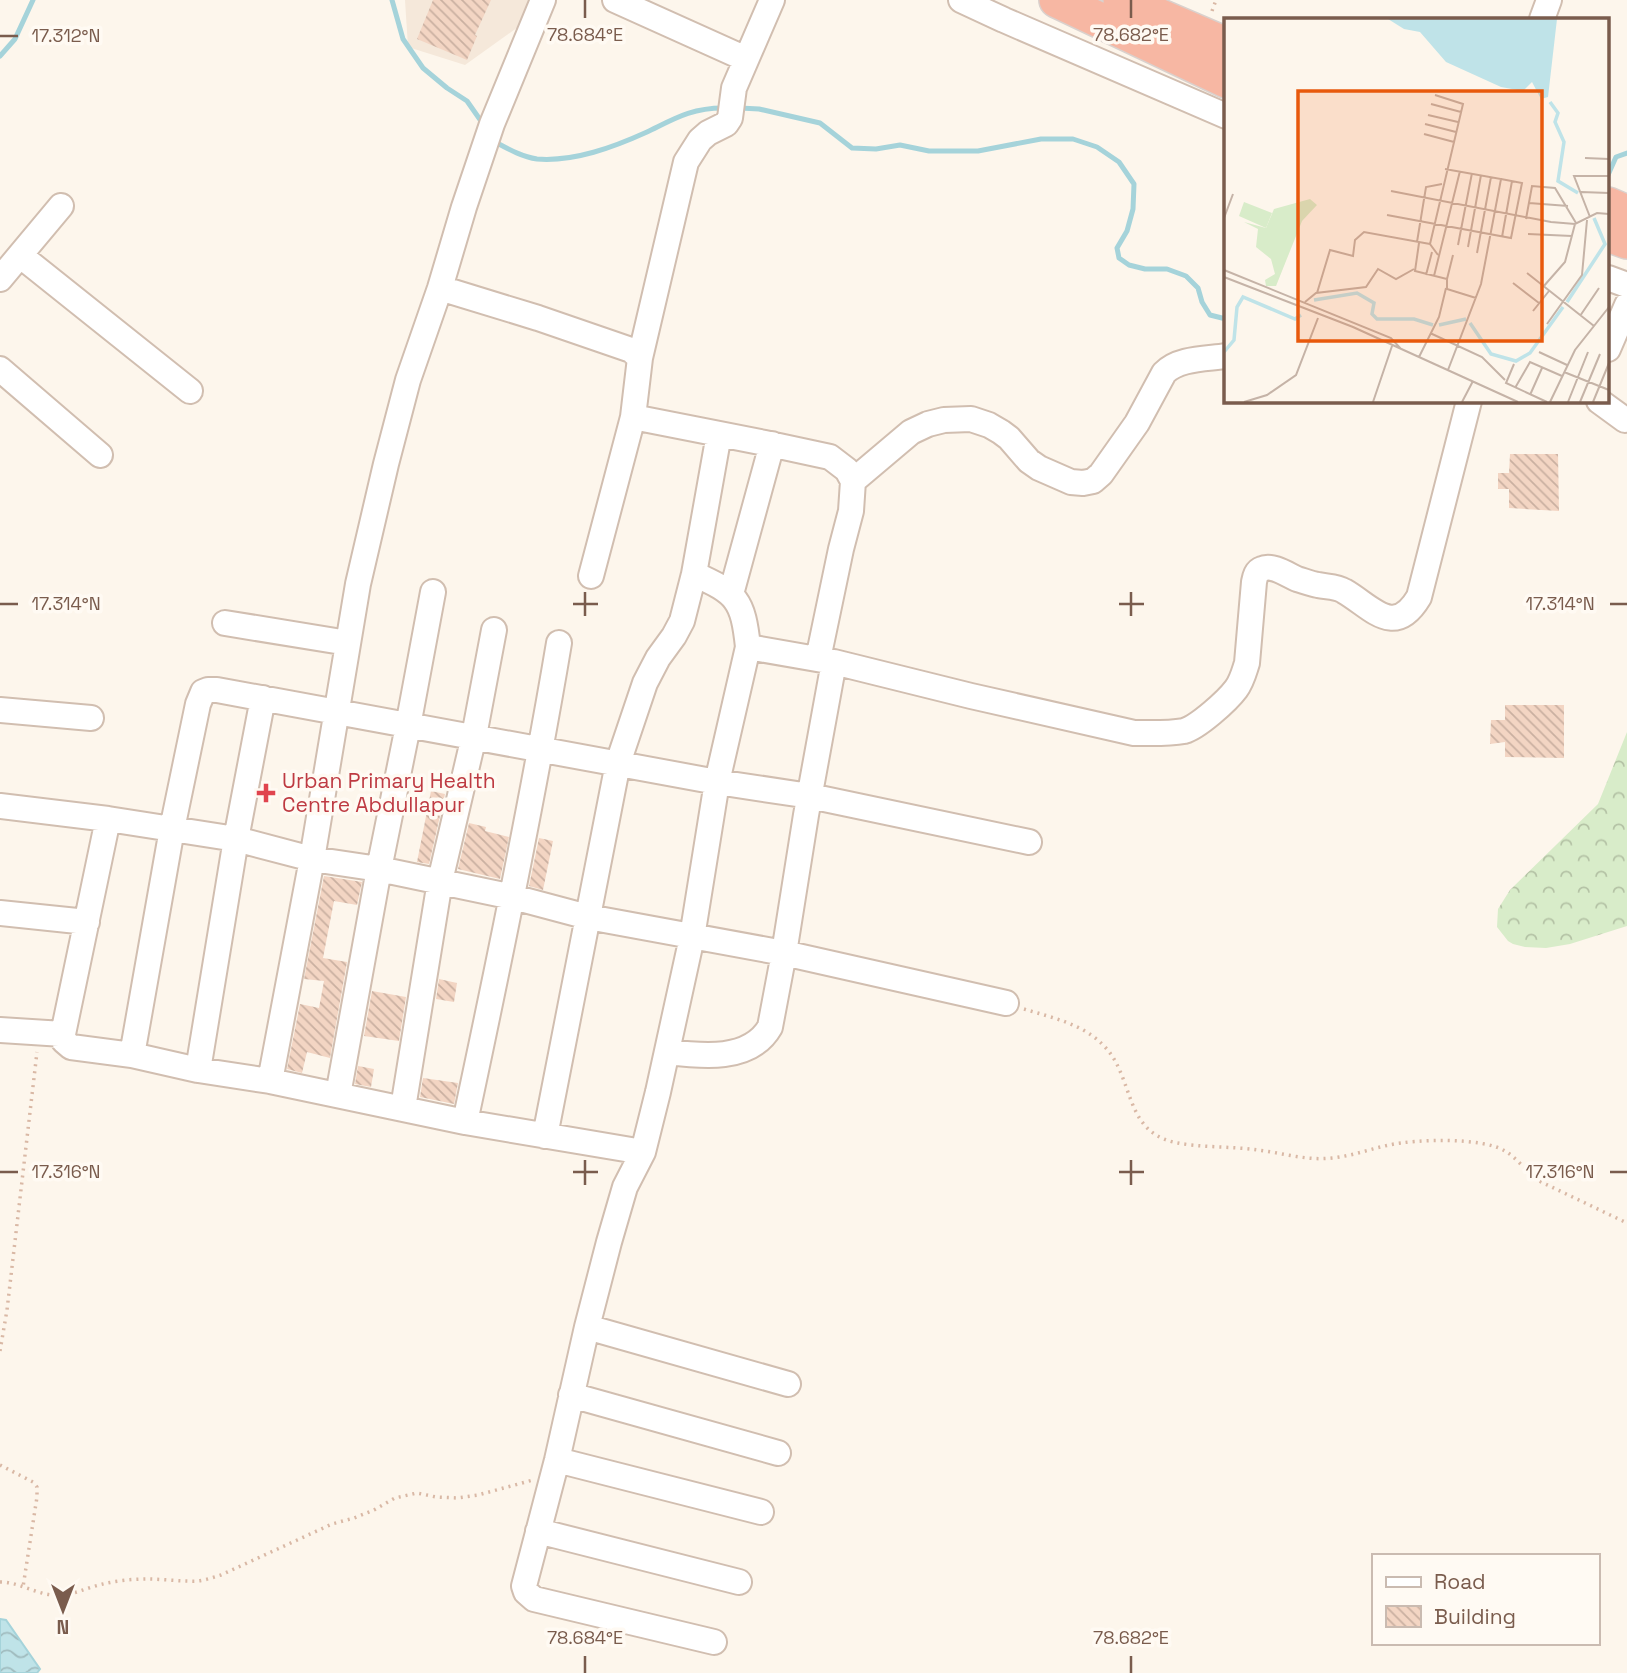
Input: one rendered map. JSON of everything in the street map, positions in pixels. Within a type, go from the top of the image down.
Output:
[{"type":"highway","points":[[1057,0],[1224,79]]},
{"type":"highway","points":[[1121,0],[1224,44]]},
{"type":"street","points":[[270,1081],[312,859],[358,584],[386,464],[408,380],[440,288],[464,207],[492,124],[542,0]]},
{"type":"street","points":[[615,0],[746,60]]},
{"type":"street","points":[[591,576],[633,418],[640,358],[686,162],[700,140],[726,124],[734,88],[772,0]]},
{"type":"street","points":[[961,0],[1224,115]]},
{"type":"street","points":[[1542,18],[1549,0]]},
{"type":"street","points":[[0,279],[61,206]]},
{"type":"street","points":[[21,256],[190,391]]},
{"type":"street","points":[[1610,279],[1627,285]]},
{"type":"street","points":[[440,288],[631,350],[640,358]]},
{"type":"street","points":[[1610,344],[1627,306]]},
{"type":"street","points":[[853,481],[911,432],[944,420],[971,419],[1001,432],[1039,468],[1071,482],[1093,481],[1101,474],[1137,423],[1168,368],[1183,362],[1224,356]]},
{"type":"street","points":[[0,369],[100,455]]},
{"type":"street","points":[[748,647],[826,660],[1134,733],[1161,734],[1188,730],[1217,709],[1237,688],[1244,674],[1254,582],[1263,568],[1272,568],[1308,583],[1337,588],[1379,615],[1403,616],[1412,608],[1419,597],[1469,402]]},
{"type":"street","points":[[1600,402],[1625,420]]},
{"type":"street","points":[[633,418],[830,457],[847,470],[853,481],[851,511],[838,560],[810,796],[770,1027],[765,1037],[757,1044],[741,1050],[716,1055],[667,1052]]},
{"type":"street","points":[[545,1136],[618,763],[645,684],[682,621],[694,574],[719,434]]},
{"type":"street","points":[[731,594],[772,444]]},
{"type":"street","points":[[694,574],[731,594],[741,608],[748,647],[717,782],[692,937],[667,1052],[643,1152],[625,1187],[587,1328],[524,1586],[530,1597],[714,1642]]},
{"type":"street","points":[[338,1095],[433,592]]},
{"type":"street","points":[[225,623],[348,643]]},
{"type":"street","points":[[403,1108],[440,881],[474,736],[494,630]]},
{"type":"street","points":[[465,1122],[513,897],[542,749],[559,643]]},
{"type":"street","points":[[132,1055],[200,697],[208,690],[337,711],[717,782],[810,796],[1029,842]]},
{"type":"street","points":[[198,1070],[236,839],[263,698]]},
{"type":"street","points":[[0,710],[91,718]]},
{"type":"street","points":[[0,806],[236,839],[312,859],[440,881],[588,917],[784,953],[1006,1003]]},
{"type":"street","points":[[51,1033],[87,922],[108,819]]},
{"type":"street","points":[[0,913],[87,922]]},
{"type":"street","points":[[0,1030],[51,1033],[71,1047],[132,1055],[465,1122],[643,1152]]},
{"type":"street","points":[[587,1328],[788,1384]]},
{"type":"street","points":[[571,1395],[778,1452]]},
{"type":"street","points":[[555,1467],[761,1513]]},
{"type":"street","points":[[538,1531],[739,1582]]},
{"type":"path","points":[[1006,1003],[1074,1024],[1097,1039],[1117,1062],[1136,1114],[1145,1127],[1158,1137],[1175,1142],[1259,1150],[1306,1158],[1356,1154],[1410,1141],[1478,1143],[1504,1150],[1536,1180],[1627,1223]]},
{"type":"path","points":[[0,1351],[51,1033]]},
{"type":"path","points":[[0,1465],[33,1482],[37,1488],[23,1587]]},
{"type":"path","points":[[0,1581],[37,1592],[67,1595],[122,1581],[204,1580],[221,1575],[332,1524],[374,1510],[395,1498],[417,1493],[457,1498],[478,1495],[555,1467]]},
{"type":"shaded area","points":[[405,0],[556,0],[465,65],[408,47]]},
{"type":"green space","points":[[1627,732],[1627,926],[1570,944],[1546,948],[1513,944],[1497,927],[1498,909],[1510,890],[1598,804]]},
{"type":"water","points":[[0,1619],[6,1620],[40,1669],[37,1673],[0,1673]]},
{"type":"building","points":[[433,0],[491,0],[467,60],[417,39]]},
{"type":"building","points":[[1510,454],[1558,454],[1559,511],[1509,508],[1509,489],[1498,489],[1498,473],[1509,473]]},
{"type":"building","points":[[1505,705],[1564,705],[1564,758],[1505,757],[1505,742],[1490,744],[1491,720],[1505,720]]},
{"type":"building","points":[[431,791],[445,794],[429,864],[417,862]]},
{"type":"building","points":[[469,823],[486,827],[485,831],[509,837],[500,879],[458,869]]},
{"type":"building","points":[[539,838],[553,841],[543,890],[529,886]]},
{"type":"building","points":[[324,876],[362,882],[357,905],[334,901],[323,958],[347,962],[330,1058],[307,1052],[302,1073],[287,1069],[300,1004],[319,1008],[324,981],[304,979]]},
{"type":"building","points":[[439,979],[457,983],[454,1002],[436,999]]},
{"type":"building","points":[[372,991],[406,997],[399,1041],[364,1036]]},
{"type":"building","points":[[358,1066],[374,1069],[371,1087],[355,1084]]},
{"type":"building","points":[[423,1078],[458,1083],[454,1104],[420,1097]]},
{"type":"waterway","points":[[0,56],[15,39],[33,0]]},
{"type":"waterway","points":[[392,0],[403,39],[423,68],[467,101],[481,121]]},
{"type":"waterway","points":[[497,143],[537,159],[579,156],[634,138],[692,112],[723,108]]},
{"type":"waterway","points":[[740,108],[759,109],[820,123],[852,148],[876,149],[900,145],[929,151],[978,151],[1041,139],[1073,139],[1097,147],[1119,162],[1134,184],[1133,209],[1127,231],[1117,248],[1119,258],[1129,265],[1145,269],[1167,269],[1186,276],[1198,288],[1210,315],[1224,318]]},
{"type":"waterway","points":[[1610,170],[1616,157],[1627,153]]},
{"type":"place","name":"Urban Primary Health Centre Abdullapur","points":[[266,793]]}]
